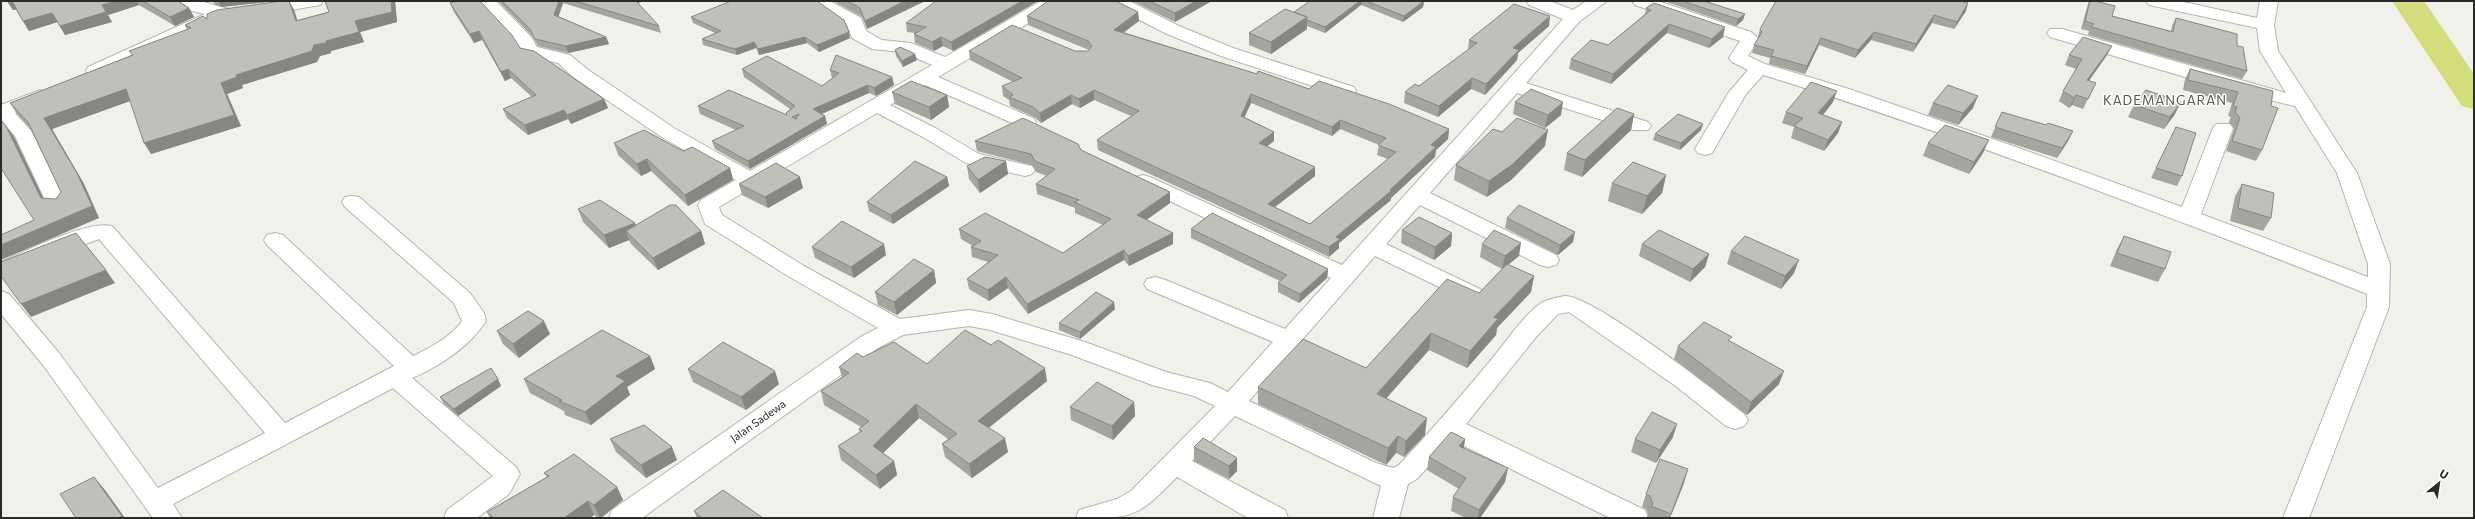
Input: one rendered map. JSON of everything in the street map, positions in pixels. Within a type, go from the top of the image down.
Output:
[{"type":"street","points":[[188,1],[219,14]]},
{"type":"street","points":[[80,78],[219,14],[253,12],[314,1]]},
{"type":"street","points":[[486,1],[526,41],[531,52],[554,55],[564,59],[580,73],[667,132],[749,179]]},
{"type":"street","points":[[818,1],[855,22],[858,34],[878,45],[905,47],[945,64]]},
{"type":"street","points":[[897,328],[796,271],[713,219],[708,205],[749,179],[1053,1]]},
{"type":"street","points":[[1116,1],[1173,30],[1227,52],[1361,96]]},
{"type":"street","points":[[1535,1],[1574,17]]},
{"type":"street","points":[[1105,515],[1140,498],[1175,464],[1232,404],[1346,276],[1380,249],[1427,199],[1459,134],[1514,85],[1574,17],[1598,1]]},
{"type":"street","points":[[1642,1],[1745,36],[1750,39],[1738,58],[1759,68],[1864,101],[2189,217],[2378,290]]},
{"type":"street","points":[[2155,1],[2265,25]]},
{"type":"street","points":[[2269,1],[2265,25],[2269,51],[2347,173],[2378,264],[2378,307],[2296,518]]},
{"type":"street","points":[[1011,25],[1032,34]]},
{"type":"street","points":[[2056,33],[2246,89],[2301,102]]},
{"type":"street","points":[[1705,150],[1738,92],[1759,68]]},
{"type":"street","points":[[923,77],[1026,122]]},
{"type":"street","points":[[1514,85],[1642,126]]},
{"type":"street","points":[[57,204],[24,134],[2,111],[59,88]]},
{"type":"street","points":[[875,105],[930,133],[973,159],[1025,170]]},
{"type":"street","points":[[2189,217],[2223,128]]},
{"type":"street","points":[[1125,172],[1346,276]]},
{"type":"street","points":[[1427,199],[1446,211],[1548,260]]},
{"type":"street","points":[[1,299],[51,359],[161,510],[280,435],[404,373],[451,346],[467,332],[474,321],[472,313],[462,298],[352,202]]},
{"type":"street","points":[[1,270],[91,233],[104,231],[280,435]]},
{"type":"street","points":[[275,240],[404,373],[507,474],[500,487],[457,518]]},
{"type":"street","points":[[1380,249],[1474,295]]},
{"type":"street","points":[[1155,284],[1289,340]]},
{"type":"street","points":[[1386,518],[1396,478],[1408,472],[1449,427],[1528,330],[1550,308],[1565,304],[1576,306],[1686,381],[1735,420]]},
{"type":"street","name":"Jalan Sadewa","points":[[626,517],[870,342],[897,328],[943,319],[969,318],[992,322],[1077,348],[1161,379],[1201,389],[1367,470],[1383,477],[1396,478]]},
{"type":"street","points":[[1449,427],[1635,518]]},
{"type":"street","points":[[1175,464],[1264,514],[1275,518]]},
{"type":"building","points":[[12,1],[117,1],[102,5],[106,12],[60,26],[52,13],[23,21]]},
{"type":"building","points":[[143,1],[178,1],[189,8],[170,17]]},
{"type":"building","points":[[289,1],[296,21],[329,12],[325,1],[391,1],[392,12],[355,21],[359,32],[326,41],[326,43],[314,45],[312,51],[236,75],[237,77],[221,83],[234,115],[144,143],[126,89],[44,118],[77,173],[92,206],[1,245],[1,235],[34,220],[1,168],[1,120],[6,126],[41,198],[56,199],[61,192],[28,122],[10,103],[133,55],[129,51],[191,28],[185,25],[203,16],[207,19],[207,14],[217,10]]},
{"type":"building","points":[[458,1],[480,1],[512,35],[520,48],[534,51],[604,99],[567,115],[564,110],[525,125],[503,109],[536,95],[508,69],[501,72],[479,31],[470,34],[450,3]]},
{"type":"building","points":[[502,1],[559,1],[554,15],[606,37],[566,46],[535,39],[530,29]]},
{"type":"building","points":[[575,1],[636,1],[659,26]]},
{"type":"building","points":[[731,1],[817,1],[844,20],[849,32],[817,45],[805,37],[758,49],[754,42],[735,49],[702,39],[721,31],[691,17]]},
{"type":"building","points":[[847,1],[905,1],[865,21],[860,8]]},
{"type":"building","points":[[936,1],[1022,1],[951,42],[941,37],[932,42],[914,34],[926,27],[906,23]]},
{"type":"building","points":[[1048,1],[1116,1],[1138,12],[1114,30],[1257,74],[1258,71],[1309,89],[1319,81],[1389,104],[1449,129],[1431,145],[1436,147],[1390,190],[1391,191],[1336,237],[1340,239],[1329,247],[1097,140],[1139,111],[1094,90],[1079,99],[1071,95],[1040,113],[1033,107],[1009,97],[1013,95],[1002,86],[1022,78],[969,51],[1012,25],[1075,51],[1088,51],[1092,46],[1088,41],[1027,16]],"holes":[[[1251,94],[1332,127],[1340,120],[1386,138],[1378,145],[1396,152],[1310,224],[1268,204],[1315,167],[1259,143],[1274,132],[1241,116]]]},
{"type":"building","points":[[1149,1],[1196,1],[1175,13]]},
{"type":"building","points":[[1310,1],[1360,1],[1325,27],[1307,20],[1307,17],[1294,12]]},
{"type":"building","points":[[1366,1],[1424,1],[1404,16]]},
{"type":"building","points":[[1682,1],[1704,1],[1745,14],[1738,19]]},
{"type":"building","points":[[1776,1],[1960,1],[1968,3],[1957,22],[1934,15],[1916,44],[1874,32],[1858,50],[1821,38],[1807,66],[1771,56],[1774,50],[1754,45],[1762,32],[1760,29]]},
{"type":"building","points":[[2090,1],[2115,6],[2112,16],[2173,32],[2176,18],[2237,34],[2237,46],[2243,47],[2247,71],[2091,27],[2094,24],[2085,21]]},
{"type":"building","points":[[1654,3],[1725,27],[1712,39],[1669,24],[1613,74],[1571,59],[1591,40],[1608,45],[1651,10],[1646,8]]},
{"type":"building","points":[[1514,4],[1550,16],[1513,48],[1519,50],[1486,84],[1472,78],[1439,106],[1405,92],[1415,84],[1419,86],[1477,43],[1469,40]]},
{"type":"building","points":[[1285,9],[1307,17],[1271,42],[1249,33]]},
{"type":"building","points":[[2083,37],[2112,46],[2087,80],[2096,83],[2088,99],[2076,95],[2074,98],[2063,91],[2082,59],[2069,55]]},
{"type":"building","points":[[900,47],[915,54],[902,61],[895,50]]},
{"type":"building","points":[[836,55],[892,77],[874,88],[868,85],[813,109],[825,116],[748,161],[712,141],[744,126],[698,106],[729,90],[787,115],[786,113],[795,106],[742,69],[767,56],[822,86],[839,73],[830,70]],"holes":[[[799,114],[796,119],[792,117]]]},
{"type":"building","points":[[2190,69],[2273,91],[2271,106],[2278,108],[2262,150],[2232,141],[2240,118],[2235,112],[2237,107],[2233,106],[2238,92],[2188,80]]},
{"type":"building","points":[[911,81],[947,95],[929,107],[892,92]]},
{"type":"building","points":[[1811,82],[1837,91],[1818,113],[1842,122],[1828,140],[1794,126],[1803,118],[1786,112]]},
{"type":"building","points":[[1948,85],[1978,96],[1963,113],[1933,103]]},
{"type":"building","points":[[1531,89],[1563,102],[1548,115],[1515,102]]},
{"type":"building","points":[[2146,90],[2181,102],[2170,117],[2134,105]]},
{"type":"building","points":[[1617,108],[1634,114],[1585,160],[1567,153]]},
{"type":"building","points":[[2002,112],[2046,125],[2048,123],[2073,131],[2062,148],[1995,127]]},
{"type":"building","points":[[1678,114],[1703,124],[1681,143],[1655,134]]},
{"type":"building","points":[[1023,118],[1078,144],[1081,150],[1170,192],[1137,215],[1173,233],[1128,256],[1124,250],[1027,304],[1006,277],[988,290],[967,279],[998,255],[971,247],[981,241],[959,229],[985,213],[1063,253],[1111,219],[1074,202],[1079,200],[1036,184],[1055,169],[1035,161],[1031,154],[975,141]]},
{"type":"building","points":[[1517,118],[1548,130],[1513,164],[1489,181],[1456,165],[1493,129],[1502,132]]},
{"type":"building","points":[[1945,125],[1989,140],[1974,162],[1928,143]]},
{"type":"building","points":[[2176,127],[2196,133],[2182,176],[2156,168]]},
{"type":"building","points":[[644,130],[683,151],[692,147],[730,168],[685,195],[647,159],[637,164],[614,143]]},
{"type":"building","points":[[985,157],[1006,161],[978,180],[967,166]]},
{"type":"building","points":[[915,161],[947,177],[891,215],[867,202]]},
{"type":"building","points":[[1633,162],[1666,175],[1647,196],[1612,183]]},
{"type":"building","points":[[776,163],[800,177],[765,197],[739,184]]},
{"type":"building","points":[[2242,184],[2274,193],[2271,218],[2238,208]]},
{"type":"building","points":[[600,200],[635,223],[604,235],[578,209]]},
{"type":"building","points":[[670,205],[676,205],[701,231],[653,258],[626,231]]},
{"type":"building","points":[[1519,205],[1575,232],[1560,245],[1507,218]]},
{"type":"building","points":[[1212,213],[1328,269],[1300,294],[1278,283],[1287,275],[1191,229]]},
{"type":"building","points":[[1419,217],[1452,233],[1435,247],[1402,230]]},
{"type":"building","points":[[842,221],[884,244],[851,267],[812,247]]},
{"type":"building","points":[[1494,230],[1521,243],[1505,256],[1482,244]]},
{"type":"building","points":[[1659,230],[1709,254],[1693,269],[1642,244]]},
{"type":"building","points":[[76,233],[106,270],[21,304],[1,276],[1,262]]},
{"type":"building","points":[[1745,236],[1799,260],[1785,276],[1731,251]]},
{"type":"building","points":[[2124,236],[2171,252],[2165,269],[2117,253]]},
{"type":"building","points":[[914,259],[934,270],[894,302],[875,292]]},
{"type":"building","points":[[1507,264],[1534,276],[1494,317],[1498,319],[1470,351],[1431,333],[1377,394],[1427,418],[1406,441],[1398,436],[1388,448],[1258,387],[1303,339],[1366,368],[1447,279],[1479,293]]},
{"type":"building","points":[[1096,292],[1114,302],[1080,332],[1059,323]]},
{"type":"building","points":[[528,311],[544,321],[513,344],[497,331]]},
{"type":"building","points":[[1704,322],[1732,337],[1728,340],[1784,371],[1751,402],[1678,346]]},
{"type":"building","points":[[602,330],[650,356],[616,376],[625,381],[585,412],[559,401],[562,400],[524,379]]},
{"type":"building","points":[[965,330],[991,345],[998,340],[1045,368],[978,421],[1005,438],[969,464],[942,444],[957,434],[916,404],[873,446],[894,461],[876,475],[838,446],[862,431],[859,429],[869,421],[821,391],[849,373],[839,367],[857,353],[863,357],[894,342],[927,364]]},
{"type":"building","points":[[723,342],[775,371],[741,397],[688,369]]},
{"type":"building","points":[[491,368],[498,379],[454,409],[440,397]]},
{"type":"building","points":[[1097,382],[1134,402],[1112,426],[1070,407]]},
{"type":"building","points":[[1652,412],[1677,424],[1660,450],[1635,439]]},
{"type":"building","points":[[644,425],[672,447],[641,465],[610,439]]},
{"type":"building","points":[[1451,432],[1465,439],[1459,446],[1508,468],[1479,510],[1453,497],[1466,478],[1429,457]]},
{"type":"building","points":[[1203,438],[1237,458],[1229,466],[1194,447]]},
{"type":"building","points":[[574,454],[617,487],[594,505],[588,501],[564,518],[494,518],[487,512],[549,476],[544,473]]},
{"type":"building","points":[[1660,459],[1688,469],[1671,514],[1651,506],[1653,504],[1650,496],[1646,494]]},
{"type":"building","points":[[94,477],[122,516],[118,518],[76,518],[60,494]]},
{"type":"building","points":[[723,490],[763,518],[702,518],[694,511]]},
{"type":"waterway","points":[[2408,1],[2474,99]]},
{"type":"district","name":"KADEMANGARAN","points":[[2165,100]]}]
